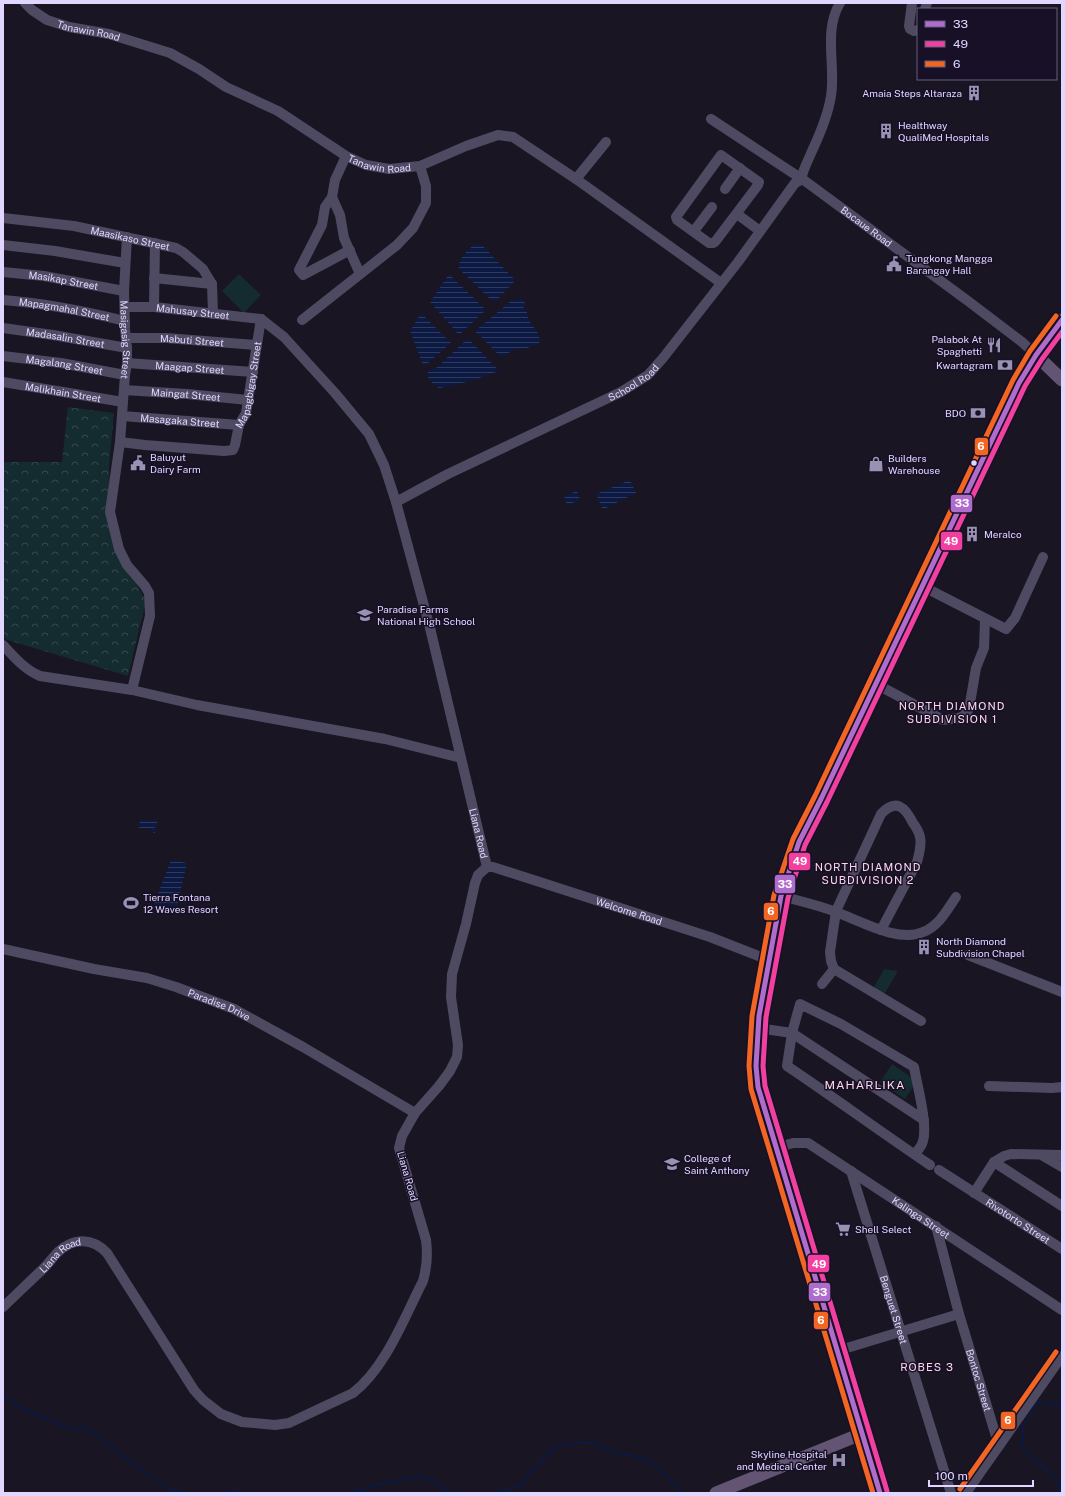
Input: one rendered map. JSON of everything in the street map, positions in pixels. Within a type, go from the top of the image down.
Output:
[{"type":"main road","points":[[880,1493],[861,1434],[758,1087],[756,1066],[758,1028],[781,896],[799,842],[824,793],[1019,383],[1036,355],[1062,320]]},
{"type":"main road","points":[[1036,355],[1062,380]]},
{"type":"main road","points":[[716,1493],[861,1434]]},
{"type":"street","name":"Tanawin Road","points":[[25,3],[32,10],[47,20],[70,27],[109,34],[170,53],[199,69],[226,87],[278,111],[346,156],[366,165],[389,169],[420,166],[466,146],[502,135],[513,137],[576,179],[721,283]]},
{"type":"street","points":[[801,180],[803,168],[819,135],[832,96],[832,31],[835,15],[840,3]]},
{"type":"street","points":[[912,3],[909,26],[910,29],[914,31],[917,30]]},
{"type":"street","name":"Bocaue Road","points":[[711,119],[801,180],[968,301],[1022,342],[1036,355]]},
{"type":"street","points":[[576,179],[606,142]]},
{"type":"street","points":[[721,155],[724,156],[740,168],[759,182],[758,185],[715,242],[712,243],[677,220],[676,217],[718,157],[721,155]]},
{"type":"street","points":[[346,156],[335,180],[332,197],[325,207],[322,225],[299,270],[303,275],[350,250]]},
{"type":"street","points":[[302,320],[396,245],[413,228],[426,203],[427,196],[426,186],[420,166]]},
{"type":"street","points":[[725,189],[740,168]]},
{"type":"street","name":"School Road","points":[[396,502],[448,474],[614,396],[648,375],[721,283],[795,183],[801,180]]},
{"type":"street","points":[[332,197],[340,215],[344,238],[360,274]]},
{"type":"street","points":[[694,231],[712,207]]},
{"type":"street","points":[[737,214],[760,231]]},
{"type":"street","name":"Maasikaso Street","points":[[3,218],[74,226],[176,248],[203,269],[212,284]]},
{"type":"street","name":"Masigasig Street","points":[[127,237],[124,291],[127,363],[124,376],[120,442],[110,512],[119,549],[127,565],[145,586],[149,593],[150,601],[150,616],[132,690]]},
{"type":"street","points":[[154,307],[155,243]]},
{"type":"street","points":[[3,245],[55,251],[125,263]]},
{"type":"street","name":"Masikap Street","points":[[3,272],[44,276],[124,291]]},
{"type":"street","points":[[154,278],[212,284],[213,314]]},
{"type":"street","points":[[3,300],[3,305]]},
{"type":"street","name":"Mapagmahal Street","points":[[3,300],[38,303],[125,321]]},
{"type":"street","name":"Mahusay Street","points":[[125,307],[154,307],[261,319]]},
{"type":"street","name":"Liana Road","points":[[3,1307],[67,1244],[80,1242],[99,1245],[108,1253],[194,1390],[203,1400],[221,1414],[242,1422],[275,1425],[289,1423],[353,1393],[360,1387],[384,1356],[423,1281],[427,1268],[428,1254],[426,1240],[399,1148],[402,1136],[415,1113],[440,1086],[450,1071],[456,1057],[458,1045],[451,997],[452,974],[466,924],[475,883],[478,875],[487,867],[430,628],[396,502],[384,465],[369,434],[335,393],[284,337],[261,319]]},
{"type":"street","name":"Mapagbigay Street","points":[[120,442],[145,446],[229,451],[234,449],[239,425],[244,417],[248,400],[261,319]]},
{"type":"street","name":"Madasalin Street","points":[[3,328],[127,343]]},
{"type":"street","name":"Mabuti Street","points":[[127,343],[166,338],[257,345]]},
{"type":"street","name":"Magalang Street","points":[[3,356],[61,363],[124,376]]},
{"type":"street","name":"Maagap Street","points":[[127,363],[253,372]]},
{"type":"street","name":"Malikhain Street","points":[[3,382],[123,402]]},
{"type":"street","name":"Maingat Street","points":[[124,390],[248,400]]},
{"type":"street","name":"Masagaka Street","points":[[122,416],[239,425]]},
{"type":"street","points":[[922,586],[1006,629],[1015,618],[1043,557]]},
{"type":"street","points":[[876,684],[943,720],[955,719],[963,716],[970,706],[976,668],[984,648],[986,618]]},
{"type":"street","points":[[3,646],[25,667],[40,676],[132,690],[197,705],[386,739],[461,758]]},
{"type":"street","points":[[881,930],[917,862],[920,849],[920,836],[908,812],[902,807],[894,805],[887,808],[881,814],[836,911],[830,952],[831,961],[834,969],[921,1021]]},
{"type":"street","name":"Welcome Road","points":[[487,867],[493,867],[710,937],[769,960]]},
{"type":"street","points":[[781,896],[836,911],[881,930],[906,936],[924,932],[937,922],[956,897]]},
{"type":"street","name":"Paradise Drive","points":[[3,949],[94,969],[147,978],[176,987],[234,1009],[303,1047],[415,1113]]},
{"type":"street","points":[[968,955],[1062,992]]},
{"type":"street","points":[[822,984],[834,969]]},
{"type":"street","points":[[792,1033],[800,1004],[842,1024],[911,1064],[914,1067],[924,1120],[923,1141],[915,1154]]},
{"type":"street","points":[[758,1028],[792,1033],[924,1120]]},
{"type":"street","name":"Rivotorto Street","points":[[792,1033],[787,1066],[915,1154],[1062,1249]]},
{"type":"street","points":[[989,1086],[1062,1087]]},
{"type":"street","name":"Kalinga Street","points":[[776,1148],[794,1143],[808,1143],[1062,1310]]},
{"type":"street","points":[[974,1193],[994,1162],[1004,1156],[1011,1154],[1043,1156],[1062,1155]]},
{"type":"street","points":[[1043,1156],[1062,1167]]},
{"type":"street","points":[[994,1162],[1062,1206]]},
{"type":"street","name":"Benguet Street","points":[[851,1171],[951,1493]]},
{"type":"street","name":"Bontoc Street","points":[[936,1226],[959,1314],[998,1446]]},
{"type":"street","points":[[837,1351],[901,1333],[959,1314]]},
{"type":"street","points":[[966,1493],[1062,1356]]},
{"type":"green space","points":[[239,274],[261,295],[244,313],[222,291]]},
{"type":"green space","points":[[68,407],[114,413],[109,466],[110,508],[114,542],[146,601],[128,676],[7,640],[3,637],[3,462],[62,462]]},
{"type":"green space","points":[[884,969],[898,971],[882,998],[872,991]]},
{"type":"green space","points":[[892,1064],[917,1081],[905,1099],[880,1082]]},
{"type":"water","points":[[476,243],[483,246],[514,279],[514,282],[496,301],[491,300],[459,269],[462,257]]},
{"type":"water","points":[[449,274],[486,310],[459,335],[430,302]]},
{"type":"water","points":[[519,298],[524,301],[526,305],[523,307],[527,312],[529,321],[538,333],[540,341],[537,346],[532,345],[526,349],[516,349],[501,357],[475,331],[512,300]]},
{"type":"water","points":[[421,313],[451,343],[428,363],[423,365],[410,331]]},
{"type":"water","points":[[468,338],[499,371],[471,381],[439,388],[428,377],[427,375],[429,370],[435,369]]},
{"type":"water","points":[[630,480],[636,493],[604,509],[602,508],[596,494]]},
{"type":"water","points":[[577,491],[580,500],[567,505],[564,496]]},
{"type":"water","points":[[140,820],[157,821],[157,827],[154,826],[157,831],[154,833],[149,828],[139,828]]},
{"type":"water","points":[[171,860],[187,863],[177,906],[152,909]]},
{"type":"waterway","points":[[3,1395],[21,1408],[64,1426],[72,1429],[87,1428],[142,1470],[170,1489],[184,1493]]},
{"type":"waterway","points":[[1061,1493],[1056,1478],[1022,1448],[1023,1425],[1038,1402],[1056,1405],[1062,1399]]},
{"type":"waterway","points":[[496,1493],[524,1484],[523,1480],[556,1446],[580,1443],[594,1443],[615,1453],[635,1456],[650,1461],[678,1486],[681,1493]]},
{"type":"waterway","points":[[351,1493],[375,1485],[422,1476],[451,1493]]},
{"type":"waterway","points":[[223,1493],[234,1491],[242,1493]]},
{"type":"transit line","name":"6","points":[[873,1493],[751,1089],[749,1066],[752,1016],[774,895],[793,839],[815,796],[1013,380],[1030,351],[1056,316]]},
{"type":"transit line","name":"33","points":[[880,1493],[758,1087],[756,1066],[759,1016],[781,896],[799,842],[821,799],[1019,383],[1036,355],[1062,320]]},
{"type":"transit line","name":"49","points":[[887,1491],[765,1086],[763,1066],[766,1017],[788,898],[805,845],[827,802],[1025,386],[1042,359],[1062,332]]},
{"type":"transit line","name":"6","points":[[960,1489],[1056,1352]]},
{"type":"place","name":"Amaia Steps Altaraza","points":[[974,93]]},
{"type":"place","name":"Healthway QualiMed Hospitals","points":[[886,131]]},
{"type":"place","name":"Tungkong Mangga Barangay Hall","points":[[894,264]]},
{"type":"place","name":"Palabok At Spaghetti","points":[[994,345]]},
{"type":"place","name":"Kwartagram","points":[[1005,365]]},
{"type":"place","name":"BDO","points":[[978,413]]},
{"type":"place","name":"Baluyut Dairy Farm","points":[[138,463]]},
{"type":"place","name":"Builders Warehouse","points":[[876,464]]},
{"type":"place","name":"Meralco","points":[[972,534]]},
{"type":"place","name":"Paradise Farms National High School","points":[[365,615]]},
{"type":"place","name":"Tierra Fontana 12 Waves Resort","points":[[131,903]]},
{"type":"place","name":"North Diamond Subdivision Chapel","points":[[924,947]]},
{"type":"place","name":"College of Saint Anthony","points":[[672,1164]]},
{"type":"place","name":"Shell Select","points":[[843,1229]]},
{"type":"place","name":"Skyline Hospital and Medical Center","points":[[839,1460]]},
{"type":"district","name":"NORTH DIAMOND SUBDIVISION 1","points":[[952,712]]},
{"type":"district","name":"NORTH DIAMOND SUBDIVISION 2","points":[[868,873]]},
{"type":"district","name":"MAHARLIKA","points":[[865,1085]]},
{"type":"district","name":"ROBES 3","points":[[927,1367]]}]
